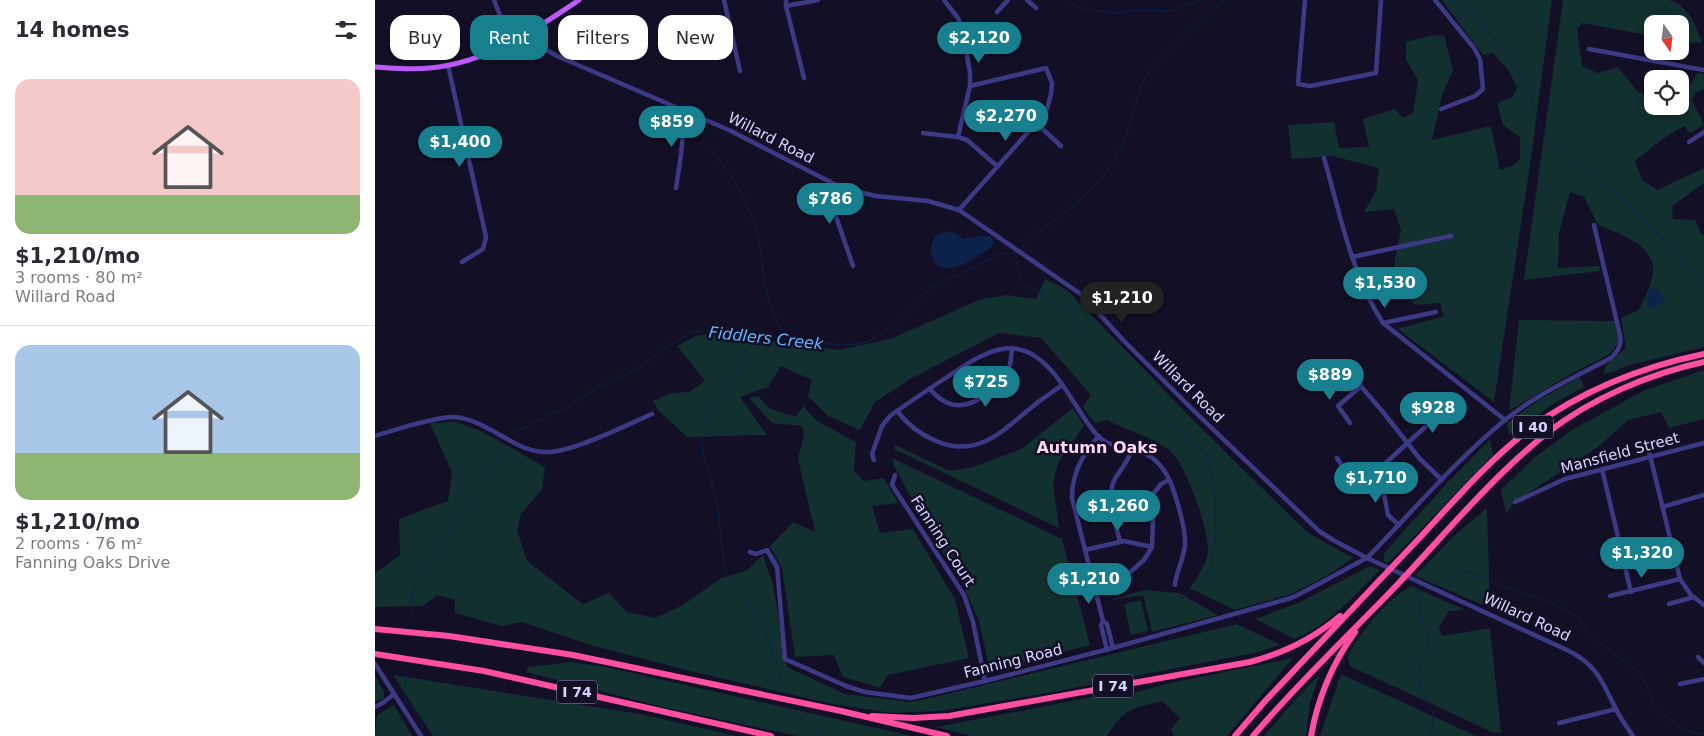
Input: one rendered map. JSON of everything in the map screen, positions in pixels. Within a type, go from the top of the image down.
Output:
[{"type":"highway","name":"I 40","points":[[1235,736],[1266,700],[1381,578],[1506,450],[1531,429],[1559,409],[1588,392],[1620,378],[1677,360],[1704,354]]},
{"type":"highway","name":"I 40","points":[[1253,736],[1500,475],[1550,431],[1577,413],[1635,384],[1665,372],[1704,362]]},
{"type":"highway","name":"I 74","points":[[375,629],[449,636],[534,648],[841,711],[897,718],[949,716],[1250,662],[1283,652],[1309,639],[1333,623],[1366,594]]},
{"type":"highway","points":[[1311,736],[1325,683],[1338,658],[1363,621]]},
{"type":"highway","name":"I 74","points":[[378,654],[484,671],[771,736]]},
{"type":"highway","points":[[841,711],[947,736]]},
{"type":"main road","points":[[548,20],[579,0]]},
{"type":"main road","points":[[375,67],[428,68],[448,65],[470,58]]},
{"type":"street","points":[[494,0],[500,15]]},
{"type":"street","points":[[723,0],[740,70]]},
{"type":"street","points":[[786,0],[804,78]]},
{"type":"street","points":[[786,6],[818,0]]},
{"type":"street","points":[[944,0],[958,18],[963,32],[969,65],[970,86],[958,137]]},
{"type":"street","points":[[997,12],[1008,0]]},
{"type":"street","points":[[1027,0],[1036,8]]},
{"type":"street","points":[[1305,0],[1299,84],[1310,86],[1376,73],[1381,0]]},
{"type":"street","points":[[1435,0],[1474,48],[1480,59],[1483,89],[1475,96],[1441,109]]},
{"type":"street","points":[[1589,49],[1704,70]]},
{"type":"street","name":"Willard Road","points":[[548,51],[729,130],[829,181],[868,195],[928,201],[959,210],[1074,289],[1093,305],[1125,341],[1192,409],[1304,518],[1333,540],[1367,558],[1585,660],[1607,688],[1616,709],[1633,736]]},
{"type":"street","points":[[448,65],[486,236],[483,249],[462,262]]},
{"type":"street","points":[[959,210],[1047,109],[1052,83],[1046,68],[970,86]]},
{"type":"street","points":[[676,188],[685,110]]},
{"type":"street","points":[[1036,123],[1061,146]]},
{"type":"street","points":[[1689,142],[1704,132]]},
{"type":"street","points":[[923,133],[958,137],[967,140],[997,166]]},
{"type":"street","points":[[1324,158],[1352,257],[1373,308],[1383,323],[1505,420]]},
{"type":"street","points":[[829,181],[829,196],[853,266]]},
{"type":"street","name":"Fanning Road","points":[[750,552],[756,554],[767,550],[777,567],[785,659],[846,686],[865,692],[911,698],[1107,650],[1291,598],[1319,585],[1367,558],[1473,448],[1505,420],[1532,400],[1611,358],[1617,352],[1621,344],[1620,335],[1594,225]]},
{"type":"street","points":[[1352,257],[1451,236]]},
{"type":"street","points":[[1383,323],[1436,312]]},
{"type":"street","points":[[929,389],[938,398],[951,404],[961,406],[975,403],[1005,377],[1009,368],[1012,348]]},
{"type":"street","points":[[874,460],[872,454],[882,426],[897,411],[985,353],[998,349],[1012,348],[1026,352],[1037,357],[1048,366],[1099,436],[1109,443],[1143,453],[1153,458],[1160,465],[1169,480],[1183,523],[1184,555],[1175,585]]},
{"type":"street","points":[[1340,362],[1420,459],[1442,480]]},
{"type":"street","points":[[897,411],[914,429],[928,438],[951,446],[974,445],[990,440],[1006,430],[1037,403],[1062,385]]},
{"type":"street","points":[[1351,423],[1338,406],[1361,386]]},
{"type":"street","points":[[1337,458],[1350,479],[1379,469],[1445,409]]},
{"type":"street","points":[[375,436],[437,418],[454,417],[472,421],[521,447],[535,452],[547,453],[574,447],[652,414]]},
{"type":"street","points":[[1099,436],[1082,457],[1073,482],[1073,504],[1094,583],[1107,650]]},
{"type":"street","name":"Mansfield Street","points":[[1515,502],[1565,479],[1704,444]]},
{"type":"street","points":[[1648,447],[1680,579],[1694,597],[1703,602]]},
{"type":"street","points":[[1120,541],[1110,500],[1115,478],[1129,460],[1132,450]]},
{"type":"street","points":[[1379,469],[1388,515],[1399,525]]},
{"type":"street","points":[[1602,469],[1631,592]]},
{"type":"street","name":"Fanning Court","points":[[895,475],[892,485],[964,595],[973,622],[985,681]]},
{"type":"street","points":[[1094,583],[1124,575],[1144,560],[1152,547],[1153,498],[1156,489],[1169,480]]},
{"type":"street","points":[[1662,507],[1704,495]]},
{"type":"street","points":[[1085,550],[1120,541],[1133,541],[1152,547]]},
{"type":"street","points":[[1609,596],[1680,579]]},
{"type":"street","points":[[1669,604],[1694,597]]},
{"type":"street","points":[[1103,622],[1107,624],[1113,648]]},
{"type":"street","points":[[1704,656],[1698,657],[1704,663]]},
{"type":"street","points":[[375,664],[421,736]]},
{"type":"street","points":[[1680,684],[1704,679]]},
{"type":"street","points":[[375,707],[394,694]]},
{"type":"street","points":[[1559,723],[1616,709]]},
{"type":"green space","points":[[1442,0],[1552,0],[1531,158],[1494,402],[1398,329],[1444,316],[1440,303],[1415,305],[1393,283],[1395,259],[1401,230],[1394,209],[1364,212],[1376,191],[1379,168],[1332,156],[1292,159],[1288,125],[1334,122],[1339,148],[1369,147],[1363,119],[1395,109],[1403,118],[1413,113],[1418,80],[1406,60],[1406,42],[1429,36],[1444,35],[1453,70],[1442,95],[1432,140],[1491,126],[1500,170],[1512,166],[1520,160],[1520,137],[1503,125],[1497,103],[1513,97],[1517,87],[1509,71],[1493,53],[1483,55]]},
{"type":"green space","points":[[1563,0],[1669,0],[1676,3],[1682,7],[1691,17],[1702,42],[1689,42],[1689,15],[1644,15],[1644,35],[1582,23],[1577,29],[1582,66],[1598,73],[1618,67],[1638,92],[1644,94],[1644,115],[1689,115],[1689,84],[1698,73],[1704,74],[1704,89],[1696,93],[1692,100],[1704,125],[1690,133],[1684,126],[1661,140],[1635,161],[1642,180],[1657,190],[1704,168],[1704,183],[1672,206],[1673,219],[1695,220],[1701,234],[1704,235],[1704,347],[1630,365],[1604,375],[1605,366],[1626,348],[1621,318],[1639,310],[1653,273],[1652,263],[1642,248],[1634,242],[1625,236],[1598,225],[1584,197],[1570,192],[1559,233],[1558,268],[1599,266],[1600,271],[1524,280]]},
{"type":"green space","points":[[1045,279],[1067,290],[1196,423],[1308,533],[1353,558],[1328,575],[1291,594],[1235,610],[1189,588],[1201,572],[1208,552],[1201,514],[1189,482],[1176,457],[1155,441],[1107,420],[1095,423],[1083,407],[1091,395],[1041,338],[999,333],[912,378],[875,402],[860,430],[828,416],[808,396],[812,380],[781,366],[768,387],[740,397],[767,435],[687,437],[658,410],[653,401],[671,393],[689,392],[705,381],[677,346],[696,336],[715,333],[840,350],[893,338],[981,299],[1007,295],[1036,299]]},
{"type":"green space","points":[[1519,320],[1614,321],[1618,334],[1618,343],[1610,354],[1569,375],[1509,411]]},
{"type":"green space","points":[[1704,370],[1704,419],[1669,428],[1661,412],[1628,420],[1598,447],[1515,502],[1506,513],[1501,490],[1535,457],[1572,430],[1645,390]]},
{"type":"green space","points":[[1580,377],[1584,387],[1556,402],[1509,435],[1507,423],[1539,400]]},
{"type":"green space","points":[[758,396],[769,408],[796,417],[803,406],[817,421],[856,442],[854,470],[863,481],[884,478],[898,503],[872,506],[880,533],[913,529],[955,599],[969,658],[888,675],[880,688],[843,677],[834,655],[795,657],[782,568],[770,546],[793,522],[815,532],[798,459],[804,436],[802,426],[772,423],[749,398]]},
{"type":"green space","points":[[1073,408],[1084,426],[1059,461],[1053,482],[1059,528],[894,449],[895,445],[950,471],[973,467],[1021,449]]},
{"type":"green space","points":[[456,422],[483,432],[545,467],[542,489],[521,514],[517,530],[527,561],[583,604],[609,593],[627,612],[655,618],[683,605],[721,578],[746,571],[763,555],[773,585],[787,667],[845,694],[910,702],[922,700],[1237,624],[1280,645],[1254,653],[1042,694],[940,711],[892,713],[833,704],[694,672],[594,646],[522,622],[502,626],[455,613],[455,600],[438,595],[423,606],[375,607],[375,573],[400,555],[399,519],[448,501],[452,473],[430,423]]},
{"type":"green space","points":[[1490,440],[1493,455],[1388,563],[1383,561],[1385,552],[1448,482]]},
{"type":"green space","points":[[892,458],[1062,539],[1090,645],[990,671],[979,621],[962,583],[934,539],[894,466]]},
{"type":"green space","points":[[1487,508],[1490,608],[1415,576],[1454,536]]},
{"type":"green space","points":[[1370,566],[1380,570],[1330,618],[1307,633],[1294,639],[1256,619],[1300,602]]},
{"type":"green space","points":[[1411,586],[1465,610],[1449,611],[1439,627],[1442,636],[1490,628],[1501,733],[1492,732],[1350,666],[1348,656],[1367,627],[1383,608]]},
{"type":"green space","points":[[1145,590],[1179,593],[1218,615],[1152,632],[1143,595],[1106,601]]},
{"type":"green space","points":[[1141,600],[1148,631],[1131,635],[1124,604]]},
{"type":"green space","points":[[1293,658],[1227,736],[1174,736],[1171,729],[1180,718],[1162,701],[1130,711],[1118,720],[1107,736],[970,736],[937,727],[1107,694],[1123,696],[1166,684]]},
{"type":"green space","points":[[570,662],[606,667],[912,736],[797,736],[662,707],[526,672],[528,667]]},
{"type":"green space","points":[[1320,674],[1310,702],[1306,736],[1264,736],[1294,701]]},
{"type":"green space","points":[[1341,674],[1476,736],[1320,736]]},
{"type":"green space","points":[[393,675],[640,714],[737,736],[433,736]]},
{"type":"green space","points":[[375,676],[384,691],[384,698],[375,702]]},
{"type":"green space","points":[[394,705],[412,736],[375,736],[377,715]]},
{"type":"water","points":[[951,231],[964,239],[991,236],[994,243],[985,252],[971,261],[955,267],[943,268],[938,266],[931,254],[932,241],[936,235]]},
{"type":"water","points":[[1651,287],[1657,289],[1666,300],[1652,309],[1649,308],[1648,300]]},
{"type":"waterway","points":[[1069,0],[1075,6],[1096,11],[1122,13],[1134,10],[1170,11],[1202,0]]},
{"type":"waterway","name":"Fiddlers Creek","points":[[1020,249],[1040,230],[1065,213],[1092,189],[1112,164],[1126,137],[1146,76],[1223,0]]},
{"type":"waterway","points":[[1462,0],[1505,51],[1519,72],[1528,90],[1542,129],[1550,141],[1568,157],[1613,189],[1663,239],[1681,261],[1704,281]]},
{"type":"waterway","points":[[707,145],[739,189],[751,214],[759,239],[764,281],[768,296],[775,318],[786,338]]},
{"type":"waterway","name":"Fiddlers Creek","points":[[514,433],[566,408],[597,388],[635,370],[671,344],[693,332],[717,330],[843,345],[860,344],[870,341],[897,323],[913,304],[932,287],[998,255],[1016,252]]},
{"type":"waterway","points":[[1015,253],[1020,278],[1025,285],[1069,309],[1092,339],[1147,393],[1174,426],[1182,430],[1194,444],[1205,451],[1214,484],[1215,496],[1216,533],[1211,565],[1202,582],[1150,625],[1143,634]]},
{"type":"waterway","points":[[767,337],[724,388],[701,428],[703,453],[717,501],[724,565],[730,581],[751,605],[758,618],[789,698]]},
{"type":"waterway","name":"Fiddlers Creek","points":[[411,619],[413,592],[421,573],[493,470],[505,446]]},
{"type":"waterway","points":[[1429,584],[1440,583],[1467,571],[1514,591],[1552,603],[1578,617],[1586,631],[1594,639],[1638,671],[1654,703],[1665,716],[1679,726],[1697,734],[1704,733]]},
{"type":"waterway","points":[[1419,583],[1419,610],[1428,640],[1418,676],[1421,689],[1432,712],[1433,719],[1429,736]]},
{"type":"waterway","name":"Fiddlers Creek","points":[[405,707],[404,694],[407,671]]},
{"type":"waterway","points":[[405,700],[415,711],[424,728]]},
{"type":"waterway","points":[[792,704],[798,716],[820,736]]},
{"type":"waterway","name":"Fiddlers Creek","points":[[403,713],[400,723],[404,736]]},
{"type":"waterway","points":[[434,733],[442,736]]},
{"type":"district","name":"Autumn Oaks","points":[[1097,447]]}]
